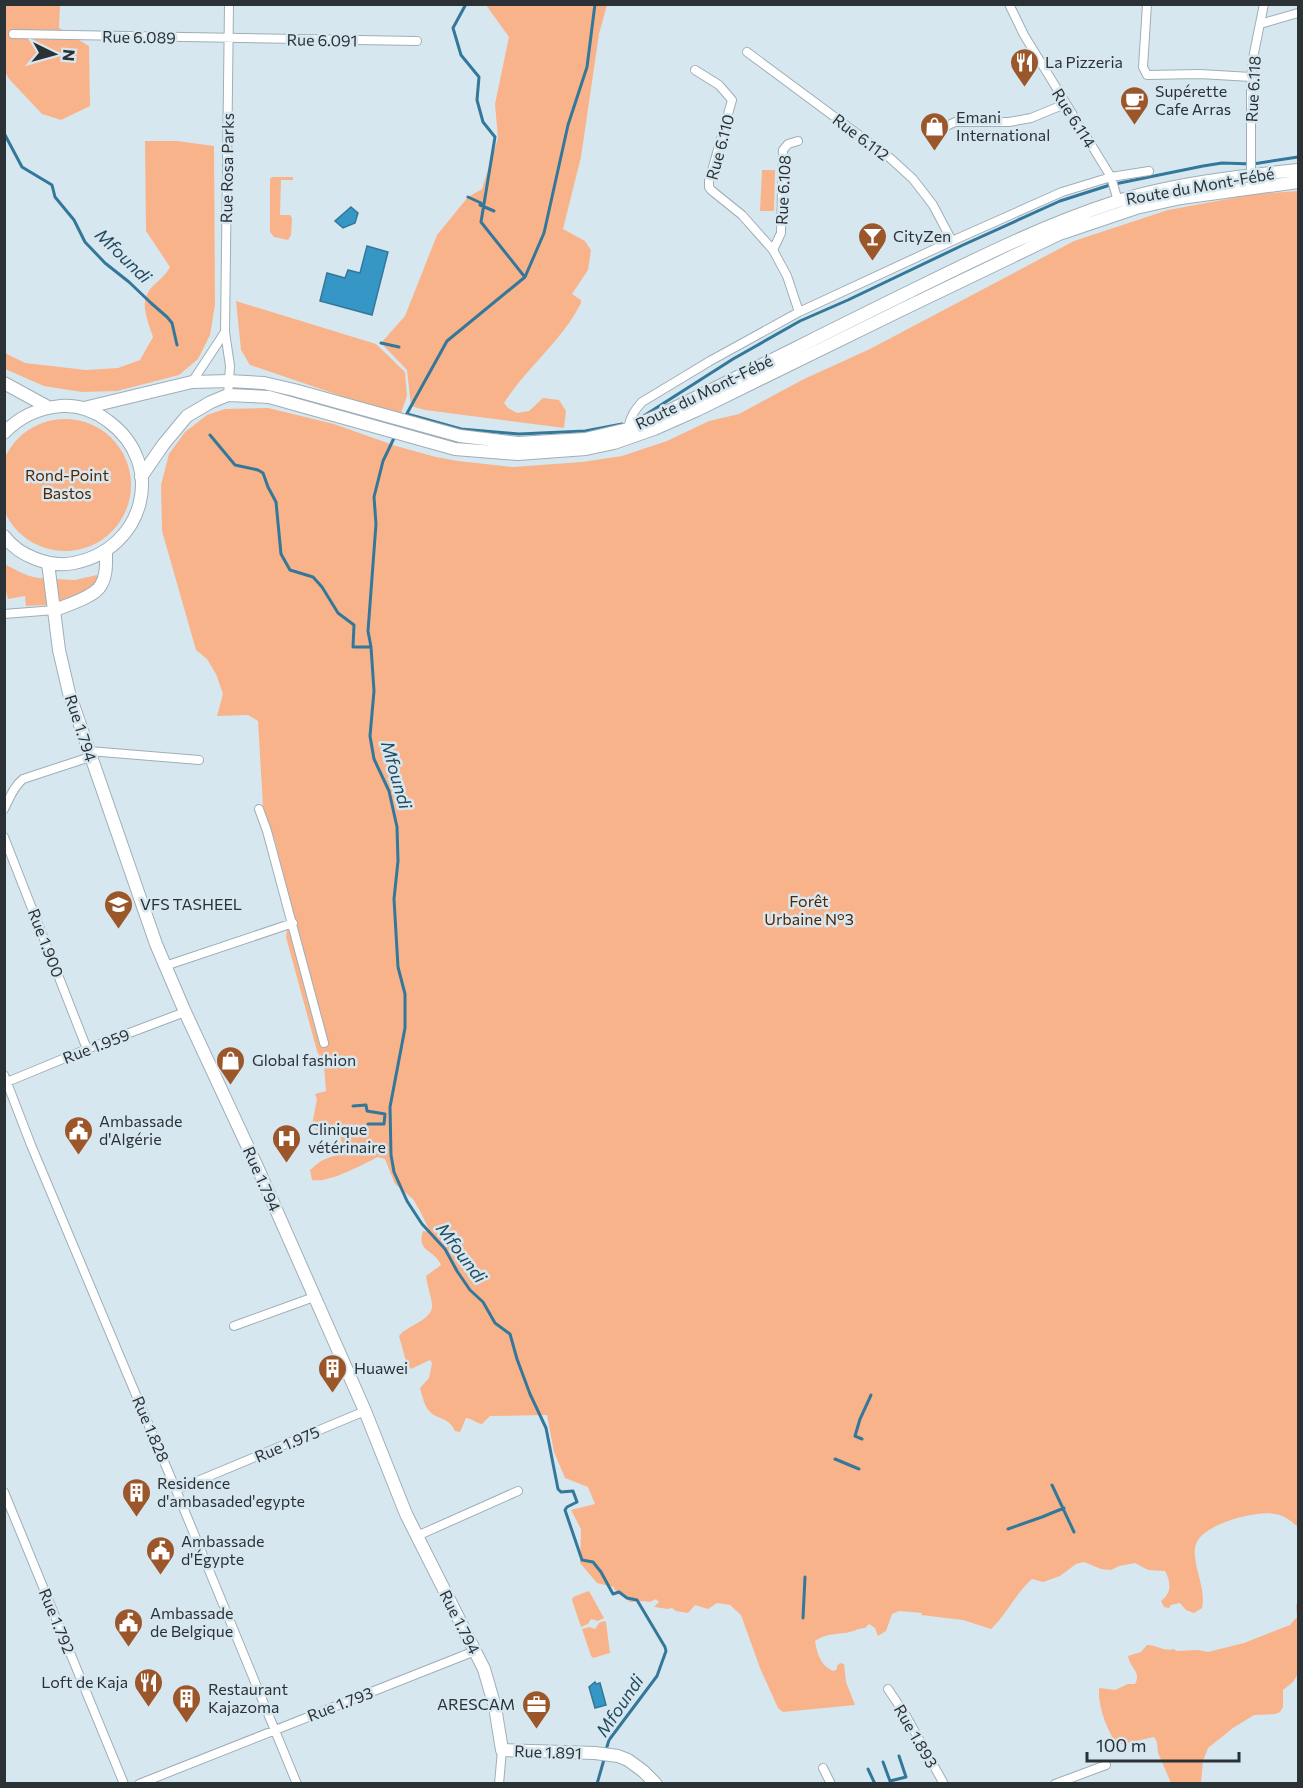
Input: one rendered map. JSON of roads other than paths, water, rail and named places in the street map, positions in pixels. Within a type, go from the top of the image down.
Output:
[{"type":"street","name":"Rue Rosa Parks","points":[[228,4],[225,332],[230,366],[228,395]]},
{"type":"street","name":"Rue 6.114","points":[[1009,4],[1024,35],[1111,177],[1118,201]]},
{"type":"street","points":[[1148,4],[1143,67],[1147,75],[1200,74],[1251,77]]},
{"type":"street","name":"Rue 6.118","points":[[1251,175],[1251,77],[1264,4]]},
{"type":"street","points":[[1260,24],[1299,13]]},
{"type":"street","name":"Rue 6.089","points":[[13,34],[228,39]]},
{"type":"street","name":"Rue 6.091","points":[[228,39],[417,41]]},
{"type":"street","name":"Rue 6.112","points":[[747,52],[890,158],[913,179],[933,205],[952,241]]},
{"type":"street","name":"Rue 6.110","points":[[695,70],[718,85],[732,100],[709,187],[742,215],[773,250]]},
{"type":"street","points":[[932,133],[955,122],[1009,122],[1030,118],[1065,104]]},
{"type":"street","name":"Rue 6.108","points":[[773,250],[782,233],[783,150],[788,144],[798,141]]},
{"type":"street","name":"Route du Mont-Fébé","points":[[84,408],[192,382],[264,383],[460,436],[518,443],[585,439],[628,429],[692,400],[990,252],[1052,224],[1118,201],[1179,187],[1299,170]]},
{"type":"street","points":[[628,429],[634,411],[642,402],[800,312],[1062,192],[1111,177],[1149,171]]},
{"type":"street","name":"Route du Mont-Fébé","points":[[141,477],[187,416],[228,395],[269,397],[455,449],[518,454],[586,449],[614,443],[654,429],[696,410],[1059,234],[1136,208],[1181,198],[1299,182]]},
{"type":"street","points":[[773,250],[787,276],[800,312]]},
{"type":"street","points":[[192,382],[225,332]]},
{"type":"street","points":[[4,383],[48,407]]},
{"type":"street","points":[[4,433],[13,423],[30,413],[48,407],[84,408],[102,416],[117,427],[129,441],[137,458],[142,494],[131,527],[120,541],[106,552],[88,560],[68,564],[48,563],[34,558],[6,539]]},
{"type":"street","points":[[4,614],[55,610],[99,589],[105,574],[106,552]]},
{"type":"street","name":"Rue 1.794","points":[[48,563],[59,650],[69,693],[156,944],[365,1411],[406,1515],[484,1669],[495,1707],[502,1750],[499,1784]]},
{"type":"street","points":[[4,809],[16,784],[23,779],[89,754],[198,760]]},
{"type":"street","points":[[259,809],[293,923],[324,1043]]},
{"type":"street","name":"Rue 1.900","points":[[4,837],[87,1049]]},
{"type":"street","points":[[165,966],[293,923]]},
{"type":"street","name":"Rue 1.959","points":[[6,1078],[185,1012]]},
{"type":"street","name":"Rue 1.828","points":[[6,1078],[31,1145],[297,1784]]},
{"type":"street","points":[[234,1326],[314,1297]]},
{"type":"street","name":"Rue 1.975","points":[[176,1490],[365,1411]]},
{"type":"street","points":[[417,1536],[518,1491]]},
{"type":"street","name":"Rue 1.792","points":[[4,1492],[124,1784]]},
{"type":"street","name":"Rue 1.793","points":[[139,1784],[475,1651]]},
{"type":"street","name":"Rue 1.893","points":[[888,1689],[944,1784]]},
{"type":"street","name":"Rue 1.891","points":[[502,1750],[595,1753],[618,1756],[643,1771],[656,1784]]},
{"type":"street","points":[[1055,1784],[1106,1765]]},
{"type":"street","points":[[823,1768],[831,1784]]},
{"type":"water","points":[[351,207],[358,213],[355,223],[343,228],[335,221]]},
{"type":"water","points":[[367,246],[388,252],[372,315],[320,301],[327,273],[345,278],[348,270],[360,273]]},
{"type":"water","points":[[595,1682],[600,1683],[606,1705],[595,1708],[589,1687]]},
{"type":"waterway","points":[[466,4],[453,28],[461,55],[479,77],[477,100],[483,122],[495,137],[481,222],[524,276]]},
{"type":"waterway","points":[[405,417],[447,341],[525,277],[544,233],[568,125],[587,67],[595,4]]},
{"type":"waterway","name":"Mfoundi","points":[[4,133],[22,167],[52,185],[55,197],[74,220],[85,242],[172,323],[177,345]]},
{"type":"waterway","points":[[642,417],[733,359],[800,321],[1060,201],[1110,185],[1203,166],[1222,163],[1253,164],[1298,157]]},
{"type":"waterway","points":[[468,197],[494,211]]},
{"type":"waterway","points":[[381,343],[399,347]]},
{"type":"waterway","points":[[407,414],[461,429],[519,434],[585,431],[622,424]]},
{"type":"waterway","points":[[210,435],[235,465],[263,473],[276,502],[281,554],[290,570],[313,577],[338,613],[354,625],[353,647],[371,647]]},
{"type":"waterway","name":"Mfoundi","points":[[395,436],[383,461],[374,497],[376,524],[368,631],[374,691],[370,736],[374,759],[389,791],[397,827],[398,861],[394,899],[398,967],[405,994],[405,1028],[390,1107],[391,1155],[394,1172],[407,1201],[422,1224],[445,1249],[457,1271],[470,1290],[483,1302],[495,1323],[510,1334],[530,1394],[546,1428],[558,1489],[561,1492],[573,1491],[577,1502],[565,1510],[582,1560],[593,1562],[613,1594],[619,1592],[627,1598],[637,1600],[665,1647],[666,1651],[657,1676],[609,1740],[606,1750]]},
{"type":"waterway","points":[[353,1106],[366,1105],[367,1111],[385,1114],[384,1124],[368,1124]]},
{"type":"waterway","points":[[862,1439],[855,1436],[871,1395]]},
{"type":"waterway","points":[[835,1459],[859,1469]]},
{"type":"waterway","points":[[1052,1485],[1074,1532]]},
{"type":"waterway","points":[[1008,1529],[1064,1508]]},
{"type":"waterway","points":[[803,1618],[805,1577]]},
{"type":"waterway","name":"Mfoundi","points":[[597,1784],[605,1756]]},
{"type":"waterway","points":[[883,1762],[890,1781],[906,1777],[899,1756]]},
{"type":"waterway","points":[[868,1769],[875,1784]]},
{"type":"place","name":"La Pizzeria","points":[[1024,88]]},
{"type":"place","name":"Supérette Cafe Arras","points":[[1134,126]]},
{"type":"place","name":"Emani International","points":[[935,152]]},
{"type":"place","name":"CityZen","points":[[872,262]]},
{"type":"place","name":"VFS TASHEEL","points":[[119,930]]},
{"type":"place","name":"Global fashion","points":[[231,1086]]},
{"type":"place","name":"Ambassade d'Algérie","points":[[78,1156]]},
{"type":"place","name":"Clinique vétérinaire","points":[[287,1164]]},
{"type":"place","name":"Huawei","points":[[333,1394]]},
{"type":"place","name":"Residence d'ambasaded'egypte","points":[[136,1518]]},
{"type":"place","name":"Ambassade d'Égypte","points":[[160,1576]]},
{"type":"place","name":"Ambassade de Belgique","points":[[129,1648]]},
{"type":"place","name":"Loft de Kaja","points":[[149,1708]]},
{"type":"place","name":"Restaurant Kajazoma","points":[[187,1724]]},
{"type":"place","name":"ARESCAM","points":[[536,1730]]},
{"type":"park label","name":"Rond-Point Bastos","points":[[67,484]]},
{"type":"park label","name":"Forêt Urbaine N°3","points":[[809,910]]}]
